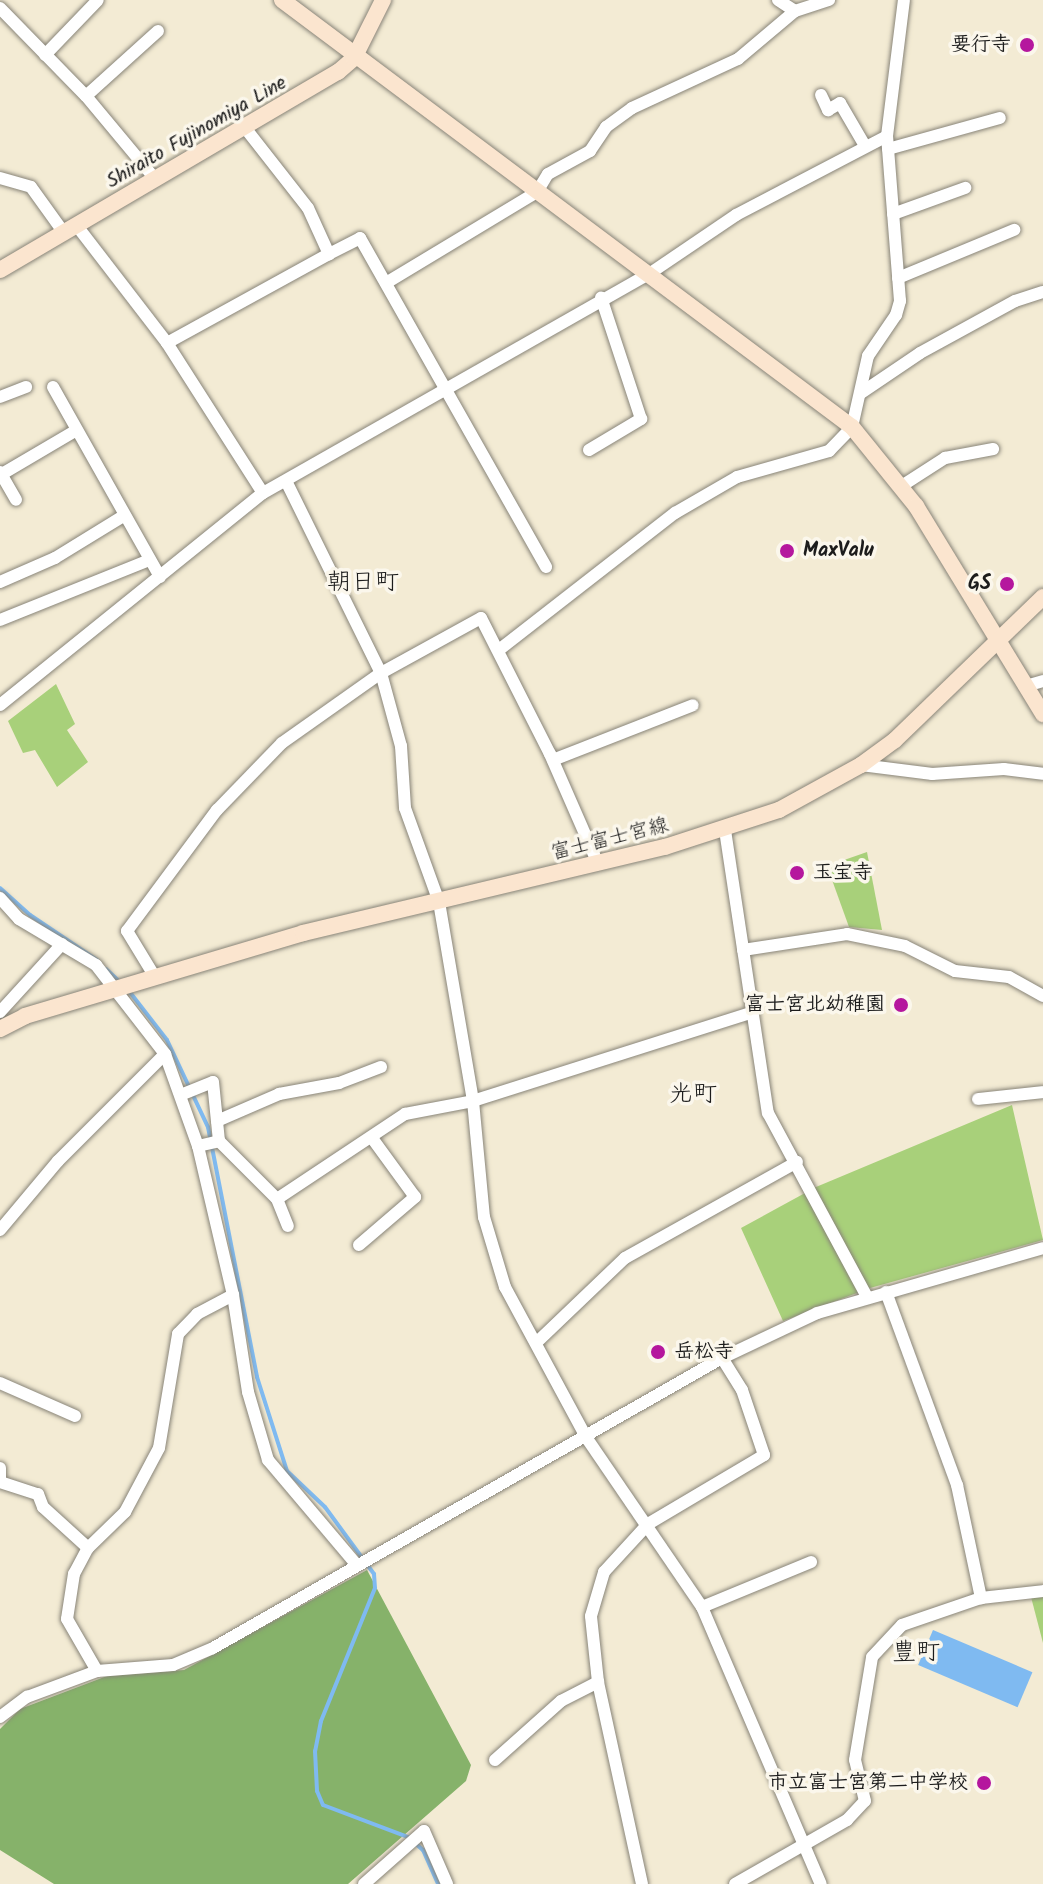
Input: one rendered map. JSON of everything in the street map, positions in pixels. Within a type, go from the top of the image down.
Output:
[{"type":"main road","points":[[282,0],[354,58],[852,427],[900,487],[1000,638],[1036,683],[1043,714]]},
{"type":"main road","points":[[354,58],[383,0]]},
{"type":"main road","name":"Shiraito Fujinomiya Line","points":[[0,270],[246,129],[354,58]]},
{"type":"main road","name":"富士富士宮線","points":[[0,1029],[123,986],[303,933],[598,864],[725,830],[779,810],[861,765],[922,716],[1043,597]]},
{"type":"street","points":[[45,55],[98,0]]},
{"type":"street","points":[[778,0],[795,11]]},
{"type":"street","points":[[386,283],[537,192],[548,174],[590,151],[606,127],[632,108],[738,59],[795,11],[829,0]]},
{"type":"street","points":[[500,649],[682,508],[737,477],[829,451],[852,427],[868,356],[896,315],[898,278],[888,142],[904,0]]},
{"type":"street","points":[[0,8],[86,96],[156,180]]},
{"type":"street","points":[[86,96],[158,31]]},
{"type":"street","points":[[821,95],[828,110],[840,103],[864,144]]},
{"type":"street","points":[[0,705],[263,493],[287,483],[601,297],[649,274],[736,215],[864,144],[888,142],[1000,118]]},
{"type":"street","points":[[246,129],[308,208],[329,254]]},
{"type":"street","points":[[0,178],[31,187],[167,343],[263,493]]},
{"type":"street","points":[[893,214],[965,188]]},
{"type":"street","points":[[898,278],[1014,230]]},
{"type":"street","points":[[167,343],[360,238],[546,567]]},
{"type":"street","points":[[861,393],[920,353],[1015,301],[1043,292]]},
{"type":"street","points":[[589,450],[641,419],[601,297]]},
{"type":"street","points":[[0,397],[26,387]]},
{"type":"street","points":[[53,387],[122,517],[160,577]]},
{"type":"street","points":[[16,500],[1,473],[75,431]]},
{"type":"street","points":[[900,487],[945,458],[993,449]]},
{"type":"street","points":[[287,483],[381,673],[401,746],[405,808],[439,902],[473,1101],[484,1217],[505,1287],[586,1437],[702,1607],[821,1884]]},
{"type":"street","points":[[0,582],[55,558],[122,517]]},
{"type":"street","points":[[0,620],[149,560]]},
{"type":"street","points":[[155,977],[127,931],[217,810],[282,743],[381,673],[481,618],[500,649],[553,760],[598,864]]},
{"type":"street","points":[[553,760],[693,705]]},
{"type":"street","points":[[861,765],[932,774],[1004,769],[1043,774]]},
{"type":"street","points":[[725,830],[768,1113],[866,1295]]},
{"type":"street","points":[[0,898],[19,919],[96,965],[123,986],[165,1054],[183,1094],[198,1146],[233,1295],[248,1392],[268,1460],[356,1564]]},
{"type":"street","points":[[743,950],[847,934],[905,946],[955,971],[1009,977],[1043,996]]},
{"type":"street","points":[[0,1012],[62,944]]},
{"type":"street","points":[[277,1199],[405,1114],[473,1101],[751,1013]]},
{"type":"street","points":[[0,1230],[58,1161],[165,1054]]},
{"type":"street","points":[[217,1121],[279,1094],[339,1083],[381,1067]]},
{"type":"street","points":[[183,1094],[213,1082],[219,1141],[277,1199],[288,1226]]},
{"type":"street","points":[[978,1099],[1043,1092]]},
{"type":"street","points":[[359,1245],[415,1197],[372,1138]]},
{"type":"street","points":[[198,1146],[219,1141]]},
{"type":"street","points":[[536,1343],[625,1258],[797,1162]]},
{"type":"street","points":[[1,1714],[27,1697],[97,1671],[173,1665],[200,1654],[722,1358],[866,1295],[1043,1248]]},
{"type":"street","points":[[886,1292],[957,1485],[981,1598]]},
{"type":"street","points":[[97,1671],[67,1619],[68,1592],[88,1548],[125,1512],[159,1448],[178,1334],[197,1314],[233,1295]]},
{"type":"street","points":[[642,1884],[598,1682],[591,1616],[604,1572],[648,1524],[764,1455],[742,1390],[722,1358]]},
{"type":"street","points":[[0,1383],[75,1416]]},
{"type":"street","points":[[0,1468],[0,1482],[38,1494],[43,1507],[88,1548]]},
{"type":"street","points":[[702,1607],[811,1562]]},
{"type":"street","points":[[735,1884],[847,1820],[865,1801],[855,1760],[872,1657],[902,1625],[981,1598],[1043,1591]]},
{"type":"street","points":[[495,1760],[561,1701],[598,1682]]},
{"type":"street","points":[[364,1884],[424,1831],[447,1884]]},
{"type":"green space","points":[[56,684],[75,724],[67,730],[88,762],[57,787],[35,750],[23,753],[8,721]]},
{"type":"green space","points":[[867,852],[882,930],[849,927],[827,866]]},
{"type":"green space","points":[[1012,1105],[1043,1240],[870,1288],[783,1321],[741,1228],[816,1187]]},
{"type":"green space","points":[[367,1570],[471,1765],[466,1781],[348,1884],[54,1884],[0,1850],[0,1729],[20,1709],[107,1676],[184,1670]]},
{"type":"green space","points":[[1043,1595],[1043,1643],[1031,1597]]},
{"type":"water","points":[[933,1630],[1032,1672],[1018,1707],[918,1665]]},
{"type":"waterway","points":[[0,888],[30,915],[97,960]]},
{"type":"waterway","points":[[106,969],[120,982]]},
{"type":"waterway","points":[[129,991],[167,1040],[208,1127],[257,1377],[287,1471],[325,1507],[374,1574],[375,1588],[321,1721],[315,1751],[317,1791],[323,1805],[408,1837],[423,1850],[438,1884]]},
{"type":"place","name":"要行寺","points":[[1027,45]]},
{"type":"place","name":"MaxValu","points":[[787,551]]},
{"type":"place","name":"GS","points":[[1007,584]]},
{"type":"place","name":"玉宝寺","points":[[797,873]]},
{"type":"place","name":"富士宮北幼稚園","points":[[901,1005]]},
{"type":"place","name":"岳松寺","points":[[658,1352]]},
{"type":"place","name":"市立富士宮第二中学校","points":[[984,1783]]},
{"type":"district","name":"朝日町","points":[[363,583]]},
{"type":"district","name":"光町","points":[[693,1095]]},
{"type":"district","name":"豊町","points":[[916,1653]]}]
